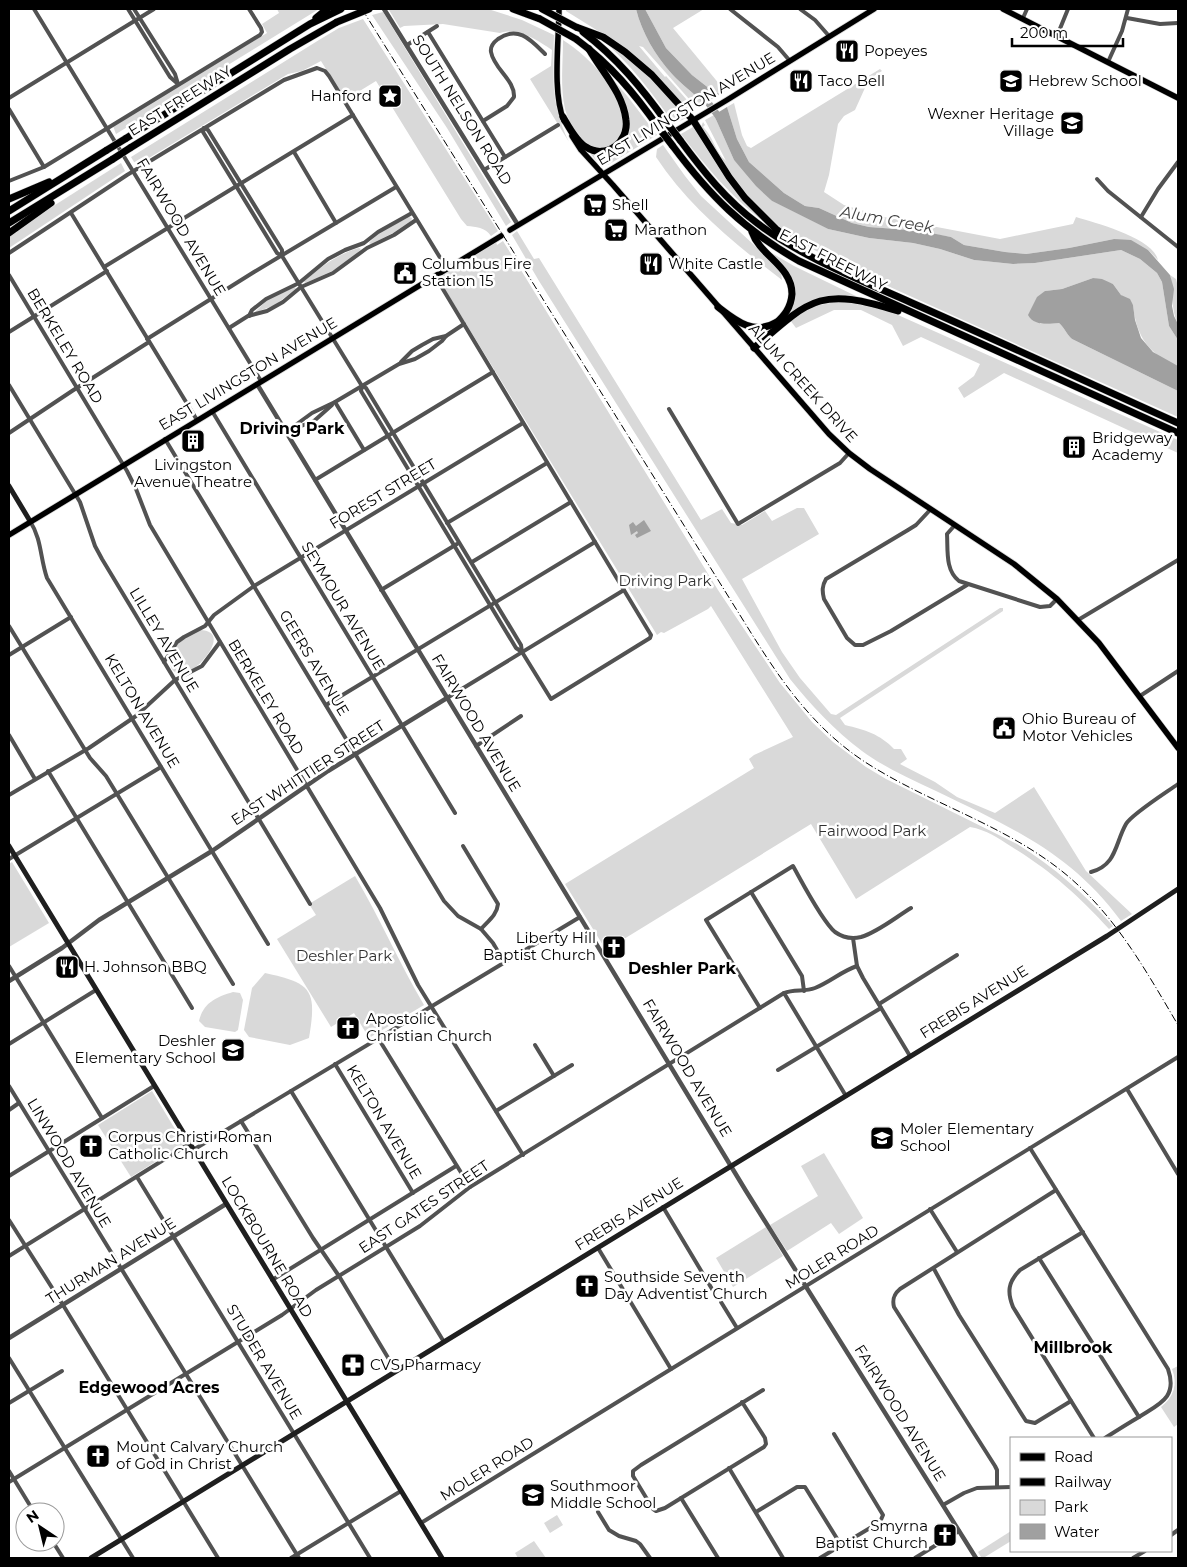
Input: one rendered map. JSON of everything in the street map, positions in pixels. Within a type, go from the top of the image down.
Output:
[{"type":"highway","points":[[326,12],[341,9]]},
{"type":"highway","name":"EAST FREEWAY","points":[[9,224],[290,48],[337,22],[369,9]]},
{"type":"highway","name":"EAST FREEWAY","points":[[513,9],[540,19],[576,39],[589,49],[620,78],[709,192],[752,232],[806,265],[1178,433]]},
{"type":"highway","name":"EAST FREEWAY","points":[[542,9],[576,27],[603,48],[627,72],[716,185],[765,229],[807,254],[889,293],[1178,423]]},
{"type":"highway","name":"EAST FREEWAY","points":[[9,212],[310,24],[326,12]]},
{"type":"highway","points":[[576,27],[604,37],[652,75],[693,120],[729,178],[745,198],[776,229],[803,248],[807,254]]},
{"type":"highway","points":[[563,117],[580,142],[595,151],[607,151],[614,148],[621,142],[625,134],[627,122],[623,107],[608,78],[589,49]]},
{"type":"highway","points":[[9,233],[102,166]]},
{"type":"highway","points":[[9,200],[78,168]]},
{"type":"highway","points":[[752,232],[755,239],[783,269],[791,284],[792,296],[790,306],[780,320],[755,342],[754,348]]},
{"type":"highway","points":[[754,348],[798,311],[813,302],[823,300],[847,298],[865,301],[927,320]]},
{"type":"highway","points":[[718,307],[747,326],[765,327],[780,320]]},
{"type":"main road","name":"ALUM CREEK DRIVE","points":[[559,9],[558,86],[563,117],[581,150],[822,426],[849,453],[870,469],[1014,564],[1057,599],[1099,643],[1178,748]]},
{"type":"main road","name":"EAST LIVINGSTON AVENUE","points":[[510,230],[727,100],[872,9]]},
{"type":"main road","points":[[1003,9],[1178,98]]},
{"type":"main road","name":"EAST LIVINGSTON AVENUE","points":[[9,534],[501,236]]},
{"type":"main road","name":"KELTON AVENUE","points":[[9,486],[30,521]]},
{"type":"main road","name":"LOCKBOURNE ROAD","points":[[9,846],[442,1558]]},
{"type":"main road","name":"FREBIS AVENUE","points":[[91,1558],[1143,914],[1178,889]]},
{"type":"street","name":"FAIRWOOD AVENUE","points":[[34,9],[229,328],[286,432],[731,1166],[976,1558]]},
{"type":"street","points":[[128,9],[170,78],[178,84]]},
{"type":"street","points":[[134,9],[175,74],[178,84]]},
{"type":"street","points":[[9,98],[154,9]]},
{"type":"street","points":[[9,181],[44,167],[260,34],[262,32],[249,9]]},
{"type":"street","name":"SOUTH NELSON ROAD","points":[[384,9],[518,225]]},
{"type":"street","points":[[730,9],[778,47],[790,61]]},
{"type":"street","points":[[800,9],[830,36]]},
{"type":"street","points":[[1023,18],[1027,9]]},
{"type":"street","points":[[1058,36],[1068,9]]},
{"type":"street","points":[[1108,62],[1116,48],[1128,9]]},
{"type":"street","points":[[1126,18],[1160,24],[1178,23]]},
{"type":"street","points":[[407,45],[437,26]]},
{"type":"street","points":[[428,32],[505,158]]},
{"type":"street","points":[[483,121],[508,106],[514,98],[512,88],[492,54],[492,44],[510,33],[525,36],[545,54]]},
{"type":"street","points":[[9,253],[133,172],[284,80],[320,68],[329,76],[354,115],[447,269]]},
{"type":"street","points":[[9,109],[44,167]]},
{"type":"street","points":[[9,332],[168,229],[354,115]]},
{"type":"street","points":[[484,170],[558,125]]},
{"type":"street","points":[[204,128],[208,130],[242,184],[282,250],[282,256]]},
{"type":"street","points":[[204,128],[203,132],[236,187],[277,253],[282,256],[362,386],[366,388],[472,562],[522,645],[522,652]]},
{"type":"street","points":[[294,152],[336,223]]},
{"type":"street","points":[[1141,217],[1177,165]]},
{"type":"street","points":[[1097,180],[1178,247]]},
{"type":"street","points":[[9,433],[211,299],[396,187]]},
{"type":"street","points":[[71,212],[197,420]]},
{"type":"street","points":[[229,328],[248,316],[267,311],[283,302],[328,259],[364,243],[378,232],[412,212]]},
{"type":"street","points":[[248,316],[266,299],[333,273],[367,248],[416,220]]},
{"type":"street","name":"BERKELEY ROAD","points":[[9,275],[124,465],[150,525],[380,908],[413,976],[523,1155]]},
{"type":"street","points":[[362,386],[361,391],[490,606],[516,648],[522,652],[551,699],[650,638],[649,631],[435,276]]},
{"type":"street","points":[[286,432],[312,413],[335,402],[400,364],[415,359],[429,351],[464,324]]},
{"type":"street","points":[[400,364],[412,351],[438,337],[446,336]]},
{"type":"street","points":[[315,480],[493,372]]},
{"type":"street","name":"LILLEY AVENUE","points":[[9,385],[84,510],[97,551],[310,904]]},
{"type":"street","points":[[286,432],[314,421],[335,402]]},
{"type":"street","points":[[335,402],[364,450]]},
{"type":"street","points":[[669,409],[738,524],[840,463],[849,453]]},
{"type":"street","name":"SEYMOUR AVENUE","points":[[212,411],[455,813]]},
{"type":"street","name":"FOREST STREET","points":[[164,662],[177,642],[191,632],[205,626],[220,610],[254,586],[523,423]]},
{"type":"street","name":"GEERS AVENUE","points":[[165,439],[444,901],[458,916],[482,929],[504,962]]},
{"type":"street","points":[[447,523],[547,463]]},
{"type":"street","points":[[472,562],[571,502]]},
{"type":"street","points":[[931,509],[916,525],[831,576],[823,584],[822,592],[824,599],[847,638],[855,645],[863,646],[884,636],[967,585]]},
{"type":"street","name":"KELTON AVENUE","points":[[30,521],[39,539],[43,567],[47,578],[268,944]]},
{"type":"street","points":[[955,525],[947,534],[949,565],[955,578],[967,585],[1040,607],[1050,606],[1057,599]]},
{"type":"street","points":[[326,705],[595,542]]},
{"type":"street","points":[[382,590],[460,543]]},
{"type":"street","points":[[1078,620],[1178,560]]},
{"type":"street","name":"EAST WHITTIER STREET","points":[[9,981],[68,944],[99,920],[212,851],[306,785],[624,590]]},
{"type":"street","points":[[9,655],[71,617]]},
{"type":"street","points":[[9,626],[84,750],[106,776],[117,793],[233,984]]},
{"type":"street","points":[[9,796],[132,719],[175,680],[202,666],[220,642]]},
{"type":"street","points":[[1140,696],[1178,671]]},
{"type":"street","points":[[476,746],[521,716]]},
{"type":"street","points":[[9,735],[35,779]]},
{"type":"street","points":[[9,860],[161,766]]},
{"type":"street","points":[[48,771],[192,1008]]},
{"type":"street","points":[[1091,872],[1104,866],[1112,859],[1128,821],[1178,784]]},
{"type":"street","points":[[463,846],[498,904],[494,915],[482,929]]},
{"type":"street","points":[[760,1008],[706,920],[793,866],[831,928],[843,936],[853,938],[869,934],[911,908]]},
{"type":"street","points":[[751,892],[802,976],[804,991]]},
{"type":"street","points":[[193,1150],[580,917]]},
{"type":"street","points":[[853,938],[858,966],[910,1056]]},
{"type":"street","points":[[879,1004],[957,956]]},
{"type":"street","points":[[9,966],[102,1118]]},
{"type":"street","name":"EAST GATES STREET","points":[[9,1482],[290,1310],[316,1290],[420,1226],[470,1187],[760,1008],[790,991],[804,991],[818,987],[844,971],[858,966]]},
{"type":"street","points":[[9,1044],[96,990]]},
{"type":"street","points":[[784,994],[846,1096]]},
{"type":"street","points":[[778,1070],[881,1008]]},
{"type":"street","points":[[378,1038],[470,1187]]},
{"type":"street","points":[[535,1045],[554,1076]]},
{"type":"street","name":"MOLER ROAD","points":[[421,1523],[1178,1057]]},
{"type":"street","name":"KELTON AVENUE","points":[[335,1064],[413,1193]]},
{"type":"street","points":[[496,1111],[572,1065]]},
{"type":"street","name":"LINWOOD AVENUE","points":[[9,1086],[298,1556]]},
{"type":"street","points":[[9,1176],[154,1086]]},
{"type":"street","points":[[1127,1089],[1178,1174]]},
{"type":"street","points":[[292,1090],[444,1342]]},
{"type":"street","points":[[9,1110],[19,1103]]},
{"type":"street","points":[[241,1121],[320,1250],[339,1276],[396,1371]]},
{"type":"street","points":[[9,1256],[189,1144]]},
{"type":"street","points":[[1030,1148],[1168,1369],[1171,1377],[1171,1388],[1165,1400],[1107,1437]]},
{"type":"street","points":[[272,1280],[456,1166]]},
{"type":"street","name":"STUDER AVENUE","points":[[137,1177],[370,1558]]},
{"type":"street","points":[[997,1487],[997,1470],[995,1466],[894,1306],[894,1296],[900,1289],[1056,1190]]},
{"type":"street","name":"THURMAN AVENUE","points":[[9,1338],[226,1204]]},
{"type":"street","points":[[663,1207],[715,1294]]},
{"type":"street","points":[[930,1209],[957,1252]]},
{"type":"street","points":[[9,1220],[218,1558]]},
{"type":"street","points":[[1083,1232],[1020,1270],[1013,1277],[1009,1286],[1009,1297],[1013,1307],[1093,1437]]},
{"type":"street","points":[[598,1248],[671,1369]]},
{"type":"street","points":[[1040,1258],[1139,1417]]},
{"type":"street","points":[[934,1269],[959,1315],[1023,1418],[1030,1423],[1038,1421],[1071,1401]]},
{"type":"street","points":[[721,1302],[737,1328]]},
{"type":"street","points":[[9,1358],[133,1558]]},
{"type":"street","points":[[9,1403],[62,1371]]},
{"type":"street","points":[[742,1402],[765,1438],[766,1444],[764,1447],[681,1498],[656,1511],[650,1505],[635,1480],[633,1471],[742,1402],[763,1390]]},
{"type":"street","points":[[820,1558],[882,1519],[882,1512],[834,1434]]},
{"type":"street","points":[[729,1468],[784,1558]]},
{"type":"street","points":[[9,1471],[28,1502]]},
{"type":"street","points":[[756,1512],[797,1487],[802,1486],[806,1488],[842,1545]]},
{"type":"street","points":[[943,1505],[970,1490],[1010,1487]]},
{"type":"street","points":[[291,1558],[298,1556],[401,1491]]},
{"type":"street","points":[[681,1498],[718,1558]]},
{"type":"street","points":[[598,1512],[609,1530],[619,1536],[636,1541],[650,1558]]},
{"type":"street","points":[[915,1558],[959,1531]]},
{"type":"green space","points":[[277,9],[319,9],[116,134],[113,126],[117,123],[267,33],[262,24],[279,13]]},
{"type":"green space","points":[[488,9],[522,20],[554,35],[554,90],[558,114],[569,142],[530,79],[551,66],[552,50],[521,33],[500,33],[443,24],[404,26],[400,28],[389,10]]},
{"type":"green space","points":[[566,9],[636,9],[646,35],[660,59],[676,78],[704,104],[697,108],[643,47],[639,46],[695,110],[690,111],[603,34],[566,11]]},
{"type":"green space","points":[[645,9],[704,9],[673,28],[725,91],[715,93],[692,75],[666,48]]},
{"type":"green space","points":[[383,12],[511,222],[506,226],[447,128],[372,15]]},
{"type":"green space","points":[[363,19],[498,231],[491,236],[483,229],[467,226],[461,219],[376,81],[345,100],[321,61],[302,71],[288,74],[139,164],[134,162],[131,157],[339,28]]},
{"type":"green space","points":[[600,37],[642,69],[685,114],[686,118],[674,124],[640,79]]},
{"type":"green space","points":[[563,40],[596,68],[615,94],[621,108],[623,122],[621,135],[609,147],[592,147],[582,142],[570,122],[565,109],[563,92]]},
{"type":"green space","points":[[880,69],[882,71],[869,79],[855,110],[844,116],[838,124],[824,192],[844,205],[884,217],[1000,239],[1073,224],[1076,217],[1109,227],[1135,238],[1154,252],[1158,260],[1148,250],[1114,239],[1026,254],[964,245],[951,237],[910,230],[869,227],[852,223],[819,208],[805,206],[784,193],[749,162],[737,139],[727,107],[734,103],[742,135],[747,146],[751,148]]},
{"type":"green space","points":[[612,78],[657,135],[605,165],[598,162],[590,153],[606,153],[628,130]]},
{"type":"green space","points":[[714,115],[734,160],[772,201],[828,229],[869,238],[913,243],[974,260],[1013,264],[1035,263],[1121,250],[1140,259],[1157,273],[1162,282],[1169,326],[1178,340],[1178,366],[1159,356],[1146,343],[1137,326],[1133,305],[1121,295],[1113,284],[1093,278],[1062,289],[1045,291],[1040,324],[1059,323],[1072,339],[1178,391],[1178,417],[890,287],[793,238],[756,207],[734,180],[701,127],[703,122],[705,125],[703,127],[726,161],[705,120]]},
{"type":"green space","points":[[693,127],[760,219],[718,179],[681,134]]},
{"type":"green space","points":[[663,145],[701,196],[781,273],[782,280],[730,239],[683,192],[656,157],[657,149]]},
{"type":"green space","points":[[121,163],[125,171],[9,248],[9,237],[22,226]]},
{"type":"green space","points":[[409,217],[412,218],[411,221],[393,233],[371,244],[369,243],[378,233]]},
{"type":"green space","points":[[517,231],[534,259],[539,258],[701,520],[722,509],[731,523],[742,525],[765,511],[772,521],[797,508],[804,508],[819,534],[742,579],[782,652],[800,678],[831,714],[836,715],[1000,608],[1003,608],[1003,611],[840,718],[845,725],[872,733],[894,749],[901,749],[907,759],[900,764],[935,782],[957,797],[995,813],[1034,787],[1086,871],[1132,914],[1121,921],[1101,897],[1060,859],[1014,830],[880,763],[852,743],[815,708],[790,679],[539,281],[512,235]]},
{"type":"green space","name":"Fairwood Park","points":[[503,241],[718,590],[780,683],[812,722],[833,742],[866,767],[886,779],[1017,844],[1031,853],[1068,882],[1113,926],[1109,929],[1064,884],[1026,856],[992,835],[970,827],[856,899],[811,824],[606,950],[565,884],[754,768],[749,759],[754,755],[793,737],[711,606],[664,633],[661,632],[657,635],[438,278],[496,242],[497,245]]},
{"type":"green space","points":[[359,248],[361,249],[356,255],[343,265],[305,283],[304,281],[330,262]]},
{"type":"green space","points":[[770,252],[794,266],[862,299],[822,298],[806,304],[787,316],[794,289]]},
{"type":"green space","points":[[1170,275],[1176,279],[1178,287],[1178,324],[1173,306]]},
{"type":"green space","points":[[295,287],[296,289],[275,305],[254,313],[267,300]]},
{"type":"green space","points":[[842,301],[898,315],[1178,440],[1178,453],[1004,373],[964,398],[958,388],[974,376],[980,364],[921,337],[903,346],[892,325],[861,310],[834,310],[796,328],[790,320],[808,307]]},
{"type":"green space","points":[[200,630],[209,632],[213,636],[214,641],[208,654],[193,669],[178,673],[173,671],[170,661],[175,648],[184,638]]},
{"type":"green space","points":[[12,862],[49,923],[9,947],[9,864]]},
{"type":"green space","name":"Deshler Park","points":[[355,876],[424,1005],[369,1038],[354,1013],[331,1027],[277,939],[316,915],[309,904]]},
{"type":"green space","points":[[265,973],[293,981],[302,985],[308,991],[312,1009],[309,1038],[290,1045],[249,1037],[244,1030],[252,988]]},
{"type":"green space","points":[[233,992],[240,993],[243,1000],[238,1030],[235,1032],[205,1027],[199,1021],[207,1005],[221,996]]},
{"type":"green space","points":[[152,1091],[184,1144],[131,1177],[98,1125]]},
{"type":"green space","points":[[824,1153],[863,1218],[839,1234],[831,1223],[787,1251],[770,1225],[818,1196],[801,1166]]},
{"type":"green space","points":[[766,1227],[783,1256],[733,1287],[716,1258]]},
{"type":"green space","points":[[1178,1366],[1178,1424],[1174,1427],[1161,1407],[1172,1395],[1175,1380],[1172,1369]]},
{"type":"green space","points":[[557,1515],[563,1525],[550,1533],[544,1523]]},
{"type":"green space","points":[[1010,1532],[1010,1542],[985,1557],[981,1557],[978,1552]]},
{"type":"green space","points":[[534,1541],[546,1558],[518,1558],[515,1553]]},
{"type":"water","points":[[636,9],[645,9],[666,48],[692,75],[715,93],[722,93],[704,104],[676,78],[660,59],[650,43]]},
{"type":"water","points":[[727,107],[737,139],[749,162],[784,193],[805,206],[819,208],[852,223],[869,227],[936,234],[951,237],[964,245],[1026,254],[1114,239],[1131,240],[1148,250],[1170,275],[1174,289],[1172,306],[1178,324],[1178,340],[1169,326],[1162,282],[1157,273],[1140,259],[1121,250],[1035,263],[1013,264],[974,260],[913,243],[869,238],[828,229],[772,201],[756,186],[734,160],[714,115]]},
{"type":"water","points":[[1093,278],[1102,279],[1113,284],[1121,295],[1130,299],[1141,338],[1153,352],[1178,366],[1178,391],[1072,339],[1059,323],[1038,323],[1028,315],[1037,297],[1045,291],[1062,289]]},
{"type":"water","points":[[644,520],[651,531],[637,538],[635,535],[638,533],[637,531],[631,535],[629,525],[633,522],[636,526]]},
{"type":"waterway","name":"Alum Creek","points":[[703,96],[722,121]]},
{"type":"railway","points":[[362,9],[753,636],[792,693],[822,727],[858,757],[901,783],[996,829],[1041,856],[1063,872],[1098,905],[1113,924],[1141,963],[1178,1025]]},
{"type":"place","name":"Popeyes","points":[[847,51]]},
{"type":"place","name":"Taco Bell","points":[[801,81]]},
{"type":"place","name":"Hebrew School","points":[[1011,81]]},
{"type":"place","name":"Hanford","points":[[390,96]]},
{"type":"place","name":"Wexner Heritage Village","points":[[1072,123]]},
{"type":"place","name":"Shell","points":[[595,205]]},
{"type":"place","name":"Marathon","points":[[616,230]]},
{"type":"place","name":"White Castle","points":[[651,264]]},
{"type":"place","name":"Columbus Fire Station 15","points":[[405,273]]},
{"type":"place","name":"Livingston Avenue Theatre","points":[[193,441]]},
{"type":"place","name":"Bridgeway Academy","points":[[1074,447]]},
{"type":"place","name":"Ohio Bureau of Motor Vehicles","points":[[1004,728]]},
{"type":"place","name":"Liberty Hill Baptist Church","points":[[614,947]]},
{"type":"place","name":"H. Johnson BBQ","points":[[67,967]]},
{"type":"place","name":"Apostolic Christian Church","points":[[348,1028]]},
{"type":"place","name":"Deshler Elementary School","points":[[233,1050]]},
{"type":"place","name":"Moler Elementary School","points":[[882,1138]]},
{"type":"place","name":"Corpus Christi Roman Catholic Church","points":[[91,1146]]},
{"type":"place","name":"Southside Seventh Day Adventist Church","points":[[587,1286]]},
{"type":"place","name":"CVS Pharmacy","points":[[353,1365]]},
{"type":"place","name":"Mount Calvary Church of God in Christ","points":[[98,1456]]},
{"type":"place","name":"Southmoor Middle School","points":[[533,1495]]},
{"type":"place","name":"Smyrna Baptist Church","points":[[945,1535]]},
{"type":"district","name":"Driving Park","points":[[292,428]]},
{"type":"district","name":"Deshler Park","points":[[682,968]]},
{"type":"district","name":"Millbrook","points":[[1073,1347]]},
{"type":"district","name":"Edgewood Acres","points":[[149,1387]]}]
